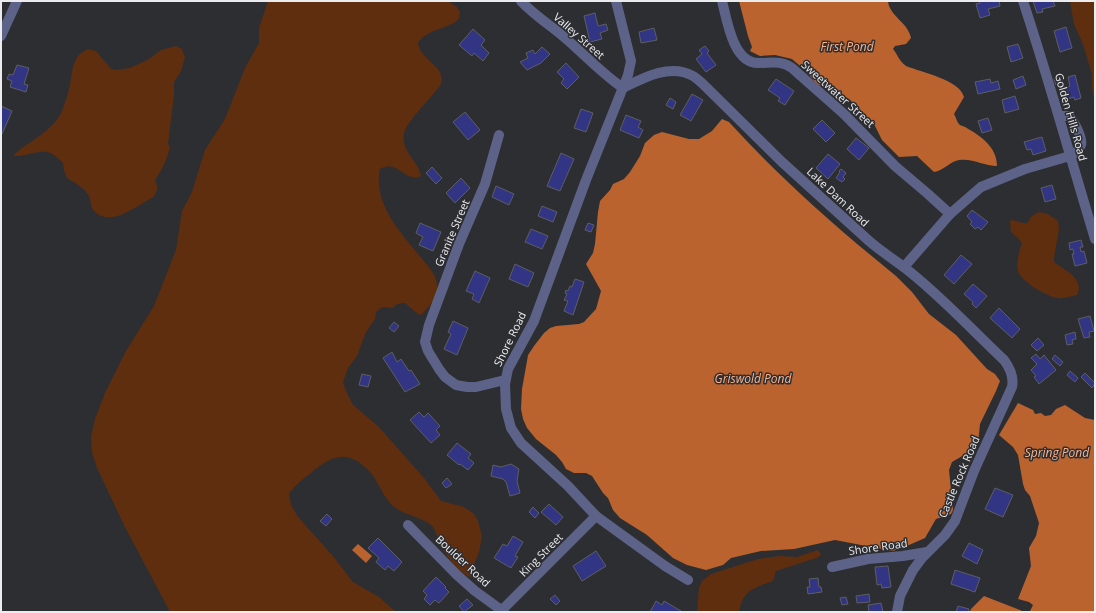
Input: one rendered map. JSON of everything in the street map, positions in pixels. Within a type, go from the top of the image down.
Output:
[{"type":"street","points":[[1,36],[18,1]]},
{"type":"street","name":"Valley Street","points":[[521,1],[536,16],[557,31],[601,71],[623,88]]},
{"type":"street","name":"Shore Road","points":[[616,1],[631,63],[628,75],[586,180],[534,321],[508,368],[505,402],[508,419],[514,435],[568,486],[596,516],[665,566],[688,580]]},
{"type":"street","name":"Sweetwater Street","points":[[722,1],[733,39],[743,57],[752,62],[779,62],[792,68],[855,124],[895,166],[950,214]]},
{"type":"street","name":"Golden Hills Road","points":[[1024,1],[1095,240]]},
{"type":"street","name":"Lake Dam Road","points":[[623,88],[652,75],[665,72],[677,71],[693,76],[782,162],[880,251],[904,267],[953,310],[1004,360],[1012,375],[1012,387]]},
{"type":"street","points":[[904,267],[950,214],[975,192],[987,184],[1025,169],[1070,156],[1081,144],[1080,138],[1075,124],[1070,117],[1066,115],[1059,116]]},
{"type":"street","name":"Granite Street","points":[[499,135],[482,190],[459,244],[429,325],[425,340],[428,351],[439,369],[445,377],[456,385],[471,387],[506,380]]},
{"type":"street","name":"Castle Rock Road","points":[[898,612],[900,596],[918,563],[955,521],[1012,387]]},
{"type":"street","name":"King Street","points":[[503,611],[596,516]]},
{"type":"street","name":"Boulder Road","points":[[408,525],[457,575],[475,591],[503,611]]},
{"type":"street","name":"Shore Road","points":[[832,567],[868,559],[927,552]]},
{"type":"shaded area","points":[[268,1],[448,1],[457,7],[460,12],[459,18],[452,24],[428,34],[418,43],[424,55],[438,69],[442,79],[440,86],[414,116],[404,133],[406,149],[417,165],[421,176],[415,178],[410,177],[397,168],[392,167],[386,166],[380,169],[379,182],[385,207],[398,229],[434,275],[437,282],[436,294],[430,305],[421,315],[405,303],[397,304],[393,308],[382,307],[376,312],[375,319],[366,332],[357,356],[348,368],[343,382],[353,405],[378,426],[424,478],[441,501],[464,507],[474,514],[478,521],[482,536],[479,552],[473,567],[473,576],[470,577],[466,575],[450,559],[443,550],[433,527],[430,524],[402,512],[393,506],[386,498],[371,473],[355,460],[348,457],[334,458],[302,480],[289,494],[291,505],[298,517],[333,556],[353,582],[379,597],[396,612],[170,612],[125,527],[97,468],[92,452],[91,437],[95,419],[105,393],[126,351],[154,306],[176,250],[182,211],[192,192],[205,150],[225,119],[245,68],[259,43],[259,28]]},
{"type":"shaded area","points":[[1070,1],[1095,1],[1095,105],[1092,89],[1092,74],[1083,44],[1074,24]]},
{"type":"shaded area","points":[[176,46],[182,49],[185,57],[181,71],[174,82],[174,95],[168,144],[170,147],[164,164],[155,180],[157,189],[153,197],[122,214],[114,217],[106,217],[98,214],[92,208],[90,198],[87,193],[80,186],[67,178],[63,163],[54,155],[43,152],[13,156],[46,131],[58,118],[62,111],[70,85],[74,64],[79,55],[83,52],[88,49],[96,51],[111,69],[116,70],[130,68],[149,59],[161,50]]},
{"type":"shaded area","points":[[1039,212],[1048,214],[1058,221],[1059,229],[1054,262],[1068,271],[1076,279],[1079,289],[1077,295],[1058,298],[1048,295],[1023,279],[1018,271],[1017,267],[1019,253],[1022,243],[1011,232],[1010,222],[1013,220],[1027,223],[1031,217]]},
{"type":"shaded area","points":[[818,550],[821,554],[819,557],[776,571],[773,581],[755,588],[746,594],[739,612],[697,612],[699,588],[702,581],[711,574],[758,559],[779,556],[797,557]]},
{"type":"water","name":"First Pond","points":[[739,1],[888,1],[892,11],[909,32],[911,38],[906,44],[895,46],[893,49],[900,60],[906,66],[948,81],[961,91],[964,97],[954,114],[957,121],[960,125],[977,134],[987,143],[994,153],[997,166],[969,160],[959,160],[934,172],[917,156],[899,157],[882,140],[873,122],[849,99],[837,92],[817,84],[805,70],[792,59],[775,55],[760,56],[750,51],[752,47]]},
{"type":"water","name":"Griswold Pond","points":[[722,119],[729,122],[768,163],[852,240],[896,276],[912,292],[929,314],[956,335],[987,369],[995,374],[1000,381],[980,424],[978,444],[976,448],[952,462],[949,470],[953,510],[951,514],[936,519],[925,538],[892,551],[835,540],[794,549],[761,551],[731,558],[723,565],[706,570],[687,565],[673,558],[647,535],[620,518],[613,510],[608,498],[592,476],[586,473],[574,473],[566,469],[556,455],[536,439],[527,428],[521,409],[522,389],[528,355],[544,333],[550,328],[584,322],[596,309],[601,291],[586,264],[593,253],[595,244],[600,201],[610,190],[613,184],[624,179],[630,172],[640,156],[645,143],[654,135],[662,132],[689,139],[699,139],[712,131]]},
{"type":"water","name":"Spring Pond","points":[[1018,403],[1033,410],[1035,414],[1041,413],[1045,416],[1051,415],[1056,409],[1065,405],[1085,418],[1095,420],[1095,612],[1025,612],[1030,611],[1033,605],[1029,602],[1018,599],[1031,566],[1029,548],[1036,536],[1039,523],[1030,496],[1025,490],[1023,484],[1018,455],[1013,447],[999,435]]},
{"type":"water","points":[[358,544],[372,556],[366,563],[352,550]]},
{"type":"water","points":[[984,596],[1024,612],[970,612],[971,609]]},
{"type":"building","points":[[979,1],[999,1],[1000,6],[988,9],[990,15],[980,18],[976,4],[980,3]]},
{"type":"building","points":[[1033,1],[1053,1],[1055,6],[1042,9],[1043,12],[1037,13]]},
{"type":"building","points":[[595,13],[598,26],[606,24],[608,30],[600,33],[602,39],[590,42],[584,16]]},
{"type":"building","points":[[1066,27],[1072,48],[1060,52],[1054,31]]},
{"type":"building","points":[[654,28],[657,40],[641,43],[639,32]]},
{"type":"building","points":[[473,29],[485,40],[481,45],[489,53],[483,61],[474,53],[472,56],[459,45]]},
{"type":"building","points":[[1018,44],[1023,58],[1011,62],[1007,47]]},
{"type":"building","points":[[705,46],[709,51],[707,53],[716,65],[706,72],[696,59],[702,54],[699,50]]},
{"type":"building","points":[[542,47],[550,54],[541,63],[527,70],[520,62],[528,58],[526,53],[533,50],[535,54]]},
{"type":"building","points":[[566,63],[579,77],[567,89],[561,83],[564,79],[557,72]]},
{"type":"building","points":[[17,65],[29,68],[24,84],[28,85],[26,92],[10,87],[12,81],[7,79],[9,74],[13,75]]},
{"type":"building","points":[[1075,75],[1081,98],[1075,100],[1074,97],[1064,100],[1061,88],[1070,86],[1068,77]]},
{"type":"building","points":[[1023,76],[1026,85],[1016,89],[1013,80]]},
{"type":"building","points":[[1061,77],[1063,83],[1056,85],[1054,79]]},
{"type":"building","points":[[776,79],[794,91],[785,105],[778,101],[780,98],[768,90]]},
{"type":"building","points":[[990,79],[991,83],[998,81],[1000,89],[978,94],[975,82]]},
{"type":"building","points":[[692,94],[703,100],[691,121],[680,115]]},
{"type":"building","points":[[1015,96],[1019,109],[1005,113],[1002,100]]},
{"type":"building","points":[[670,98],[676,102],[673,109],[666,105]]},
{"type":"building","points":[[1,106],[12,111],[2,134],[1,133]]},
{"type":"building","points":[[581,109],[593,113],[586,132],[574,128]]},
{"type":"building","points":[[465,112],[480,130],[468,140],[453,122]]},
{"type":"building","points":[[626,115],[641,121],[638,127],[643,130],[639,138],[620,130]]},
{"type":"building","points":[[988,118],[992,130],[982,133],[978,121]]},
{"type":"building","points":[[822,120],[835,133],[826,142],[813,129]]},
{"type":"building","points":[[1042,137],[1046,151],[1033,155],[1031,149],[1027,150],[1024,142]]},
{"type":"building","points":[[856,138],[869,148],[859,160],[847,149]]},
{"type":"building","points":[[561,153],[574,159],[560,191],[547,186]]},
{"type":"building","points":[[828,154],[840,164],[828,179],[816,168]]},
{"type":"building","points":[[432,167],[442,178],[436,184],[426,173]]},
{"type":"building","points":[[841,169],[846,173],[843,177],[845,179],[842,182],[836,178]]},
{"type":"building","points":[[461,178],[470,188],[455,203],[446,193]]},
{"type":"building","points":[[1052,185],[1056,199],[1045,202],[1041,188]]},
{"type":"building","points":[[496,186],[514,194],[509,205],[492,197]]},
{"type":"building","points":[[542,206],[557,212],[553,222],[538,216]]},
{"type":"building","points":[[972,210],[988,222],[981,230],[978,227],[975,229],[970,224],[972,222],[967,216]]},
{"type":"building","points":[[420,223],[441,232],[433,251],[419,245],[423,237],[416,233]]},
{"type":"building","points":[[588,223],[594,225],[591,232],[585,230]]},
{"type":"building","points":[[531,229],[548,236],[542,249],[525,242]]},
{"type":"building","points":[[1081,240],[1083,247],[1080,247],[1081,252],[1084,251],[1087,263],[1075,266],[1072,254],[1074,254],[1073,249],[1070,250],[1069,243]]},
{"type":"building","points":[[961,255],[972,264],[954,284],[944,275]]},
{"type":"building","points":[[515,264],[534,273],[528,287],[509,279]]},
{"type":"building","points":[[475,271],[490,278],[479,303],[472,299],[474,294],[466,291]]},
{"type":"building","points":[[575,279],[584,282],[573,315],[564,311],[568,301],[564,300],[567,294],[565,293],[566,290],[568,291],[570,286],[572,287]]},
{"type":"building","points":[[973,284],[987,296],[976,308],[972,304],[973,302],[964,294]]},
{"type":"building","points":[[999,308],[1020,329],[1012,338],[990,318]]},
{"type":"building","points":[[1090,316],[1094,331],[1089,332],[1090,337],[1084,338],[1078,319]]},
{"type":"building","points":[[453,321],[468,328],[457,355],[444,349],[451,334],[448,332]]},
{"type":"building","points":[[394,322],[399,326],[394,332],[389,328]]},
{"type":"building","points":[[1075,332],[1076,339],[1072,340],[1073,344],[1067,345],[1065,335]]},
{"type":"building","points":[[1038,338],[1044,345],[1037,351],[1031,345]]},
{"type":"building","points":[[392,352],[397,362],[401,359],[409,371],[411,370],[420,384],[405,392],[383,358]]},
{"type":"building","points":[[1036,354],[1040,359],[1044,355],[1056,370],[1039,384],[1034,377],[1036,376],[1031,370],[1037,364],[1031,358]]},
{"type":"building","points":[[1055,355],[1063,362],[1060,366],[1052,359]]},
{"type":"building","points":[[1070,371],[1078,378],[1075,382],[1067,375]]},
{"type":"building","points":[[1085,373],[1095,383],[1092,388],[1081,377]]},
{"type":"building","points":[[362,374],[371,376],[368,387],[359,385]]},
{"type":"building","points":[[419,412],[424,417],[428,413],[440,426],[436,430],[440,435],[431,443],[410,420]]},
{"type":"building","points":[[457,443],[471,454],[468,458],[474,463],[468,470],[447,455]]},
{"type":"building","points":[[511,464],[519,469],[517,481],[520,493],[510,496],[506,482],[503,479],[491,476],[493,465],[501,467]]},
{"type":"building","points":[[447,478],[452,484],[446,488],[442,483]]},
{"type":"building","points":[[995,488],[1013,495],[1003,517],[985,509]]},
{"type":"building","points":[[549,504],[563,517],[556,525],[541,512]]},
{"type":"building","points":[[533,507],[539,513],[535,518],[529,512]]},
{"type":"building","points":[[327,514],[332,519],[326,526],[320,521]]},
{"type":"building","points":[[513,536],[523,542],[515,556],[518,557],[511,568],[494,558],[503,544],[507,546]]},
{"type":"building","points":[[378,538],[402,562],[394,571],[388,566],[385,570],[376,562],[379,558],[368,548]]},
{"type":"building","points":[[969,543],[983,550],[977,564],[962,556]]},
{"type":"building","points":[[596,551],[606,566],[582,581],[573,566]]},
{"type":"building","points":[[888,566],[891,587],[882,588],[881,584],[877,585],[875,567]]},
{"type":"building","points":[[955,570],[980,578],[975,592],[951,584]]},
{"type":"building","points":[[436,577],[449,592],[439,603],[435,600],[430,605],[424,599],[427,595],[423,591]]},
{"type":"building","points":[[818,578],[819,587],[821,587],[822,592],[808,594],[807,587],[810,587],[809,579]]},
{"type":"building","points":[[869,594],[870,602],[857,603],[856,596]]},
{"type":"building","points":[[555,595],[560,601],[556,605],[550,599]]},
{"type":"building","points":[[846,597],[848,604],[842,605],[840,598]]},
{"type":"building","points":[[467,599],[473,605],[464,612],[459,606]]},
{"type":"building","points":[[656,601],[662,605],[664,601],[681,612],[650,612]]},
{"type":"building","points":[[881,603],[883,612],[869,612],[868,605]]},
{"type":"building","points":[[958,606],[969,609],[968,612],[956,612]]}]
